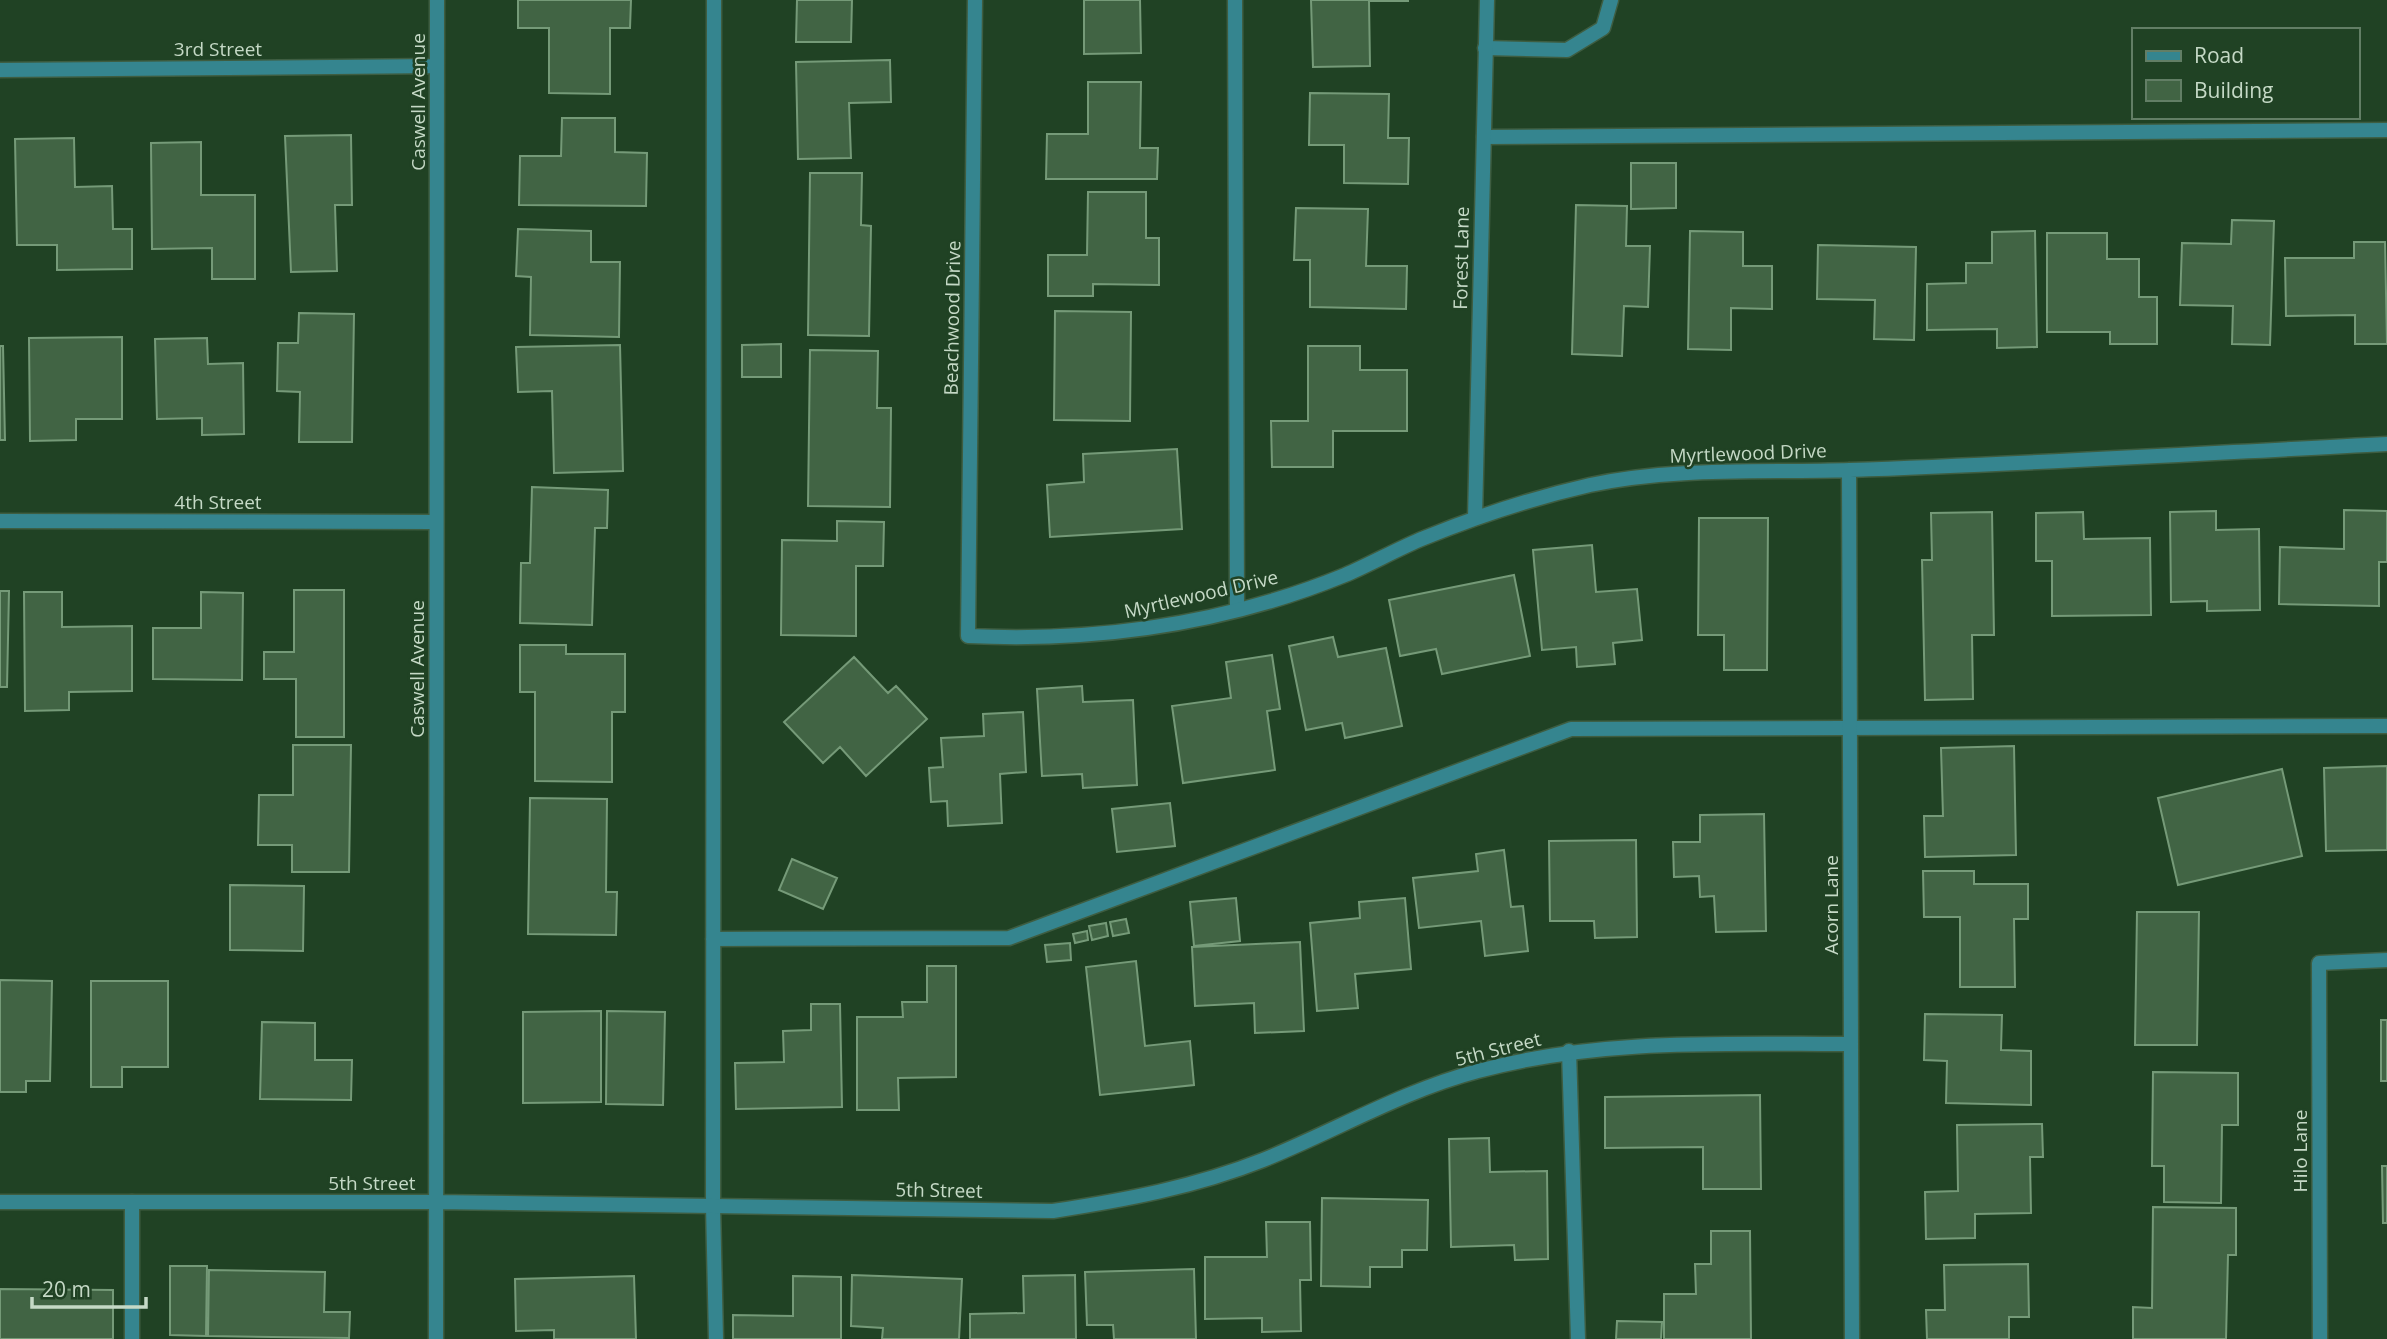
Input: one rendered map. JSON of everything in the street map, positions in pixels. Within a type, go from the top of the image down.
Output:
[{"type":"street","name":"Caswell Avenue","points":[[436,1339],[437,0]]},
{"type":"street","points":[[714,0],[713,1206],[716,1339]]},
{"type":"street","name":"Beachwood Drive","points":[[968,636],[975,0]]},
{"type":"street","points":[[1234,0],[1237,609]]},
{"type":"street","name":"Forest Lane","points":[[1475,518],[1487,0]]},
{"type":"street","points":[[1485,48],[1567,50],[1603,27],[1611,0]]},
{"type":"street","name":"3rd Street","points":[[0,70],[437,66]]},
{"type":"street","points":[[1483,137],[2387,130]]},
{"type":"street","name":"Myrtlewood Drive","points":[[968,636],[1010,638],[1110,634],[1166,626],[1237,609],[1344,575],[1475,518],[1591,485],[1688,471],[1849,470],[2387,444]]},
{"type":"street","name":"Acorn Lane","points":[[1849,470],[1852,1339]]},
{"type":"street","name":"4th Street","points":[[0,521],[436,522]]},
{"type":"street","points":[[713,939],[1009,937],[1571,729],[2387,726]]},
{"type":"street","name":"Hilo Lane","points":[[2320,1339],[2319,962],[2387,960]]},
{"type":"street","name":"5th Street","points":[[0,1202],[436,1202],[1053,1211],[1141,1197],[1264,1160],[1413,1092],[1477,1071],[1569,1051],[1650,1044],[1851,1044]]},
{"type":"street","points":[[1569,1051],[1578,1339]]},
{"type":"street","points":[[132,1202],[132,1339]]},
{"type":"building","points":[[518,0],[631,0],[630,28],[610,28],[610,94],[549,93],[549,28],[518,28]]},
{"type":"building","points":[[797,0],[852,0],[851,42],[796,42]]},
{"type":"building","points":[[1084,0],[1140,0],[1141,53],[1084,54]]},
{"type":"building","points":[[1311,0],[1408,1],[1369,1],[1370,66],[1313,67]]},
{"type":"building","points":[[890,60],[891,102],[849,103],[851,158],[798,159],[796,62]]},
{"type":"building","points":[[1088,82],[1141,82],[1140,148],[1158,148],[1157,179],[1046,179],[1047,134],[1088,134]]},
{"type":"building","points":[[1310,93],[1389,94],[1388,138],[1409,138],[1408,184],[1344,183],[1344,145],[1309,145]]},
{"type":"building","points":[[562,118],[615,118],[615,152],[647,153],[646,206],[519,205],[520,156],[561,156]]},
{"type":"building","points":[[351,135],[352,205],[335,205],[337,271],[291,272],[285,136]]},
{"type":"building","points":[[74,138],[75,187],[112,186],[113,229],[132,229],[132,269],[57,270],[57,245],[17,245],[15,139]]},
{"type":"building","points":[[201,142],[201,195],[255,195],[255,279],[212,279],[212,248],[152,249],[151,143]]},
{"type":"building","points":[[1631,163],[1676,163],[1676,208],[1631,209]]},
{"type":"building","points":[[810,173],[862,173],[861,225],[871,226],[869,336],[808,335]]},
{"type":"building","points":[[1088,192],[1146,192],[1146,238],[1159,238],[1159,285],[1093,284],[1093,296],[1048,296],[1048,255],[1087,255]]},
{"type":"building","points":[[1576,205],[1627,206],[1626,246],[1650,246],[1648,307],[1624,306],[1622,356],[1572,354]]},
{"type":"building","points":[[1296,208],[1368,209],[1366,266],[1407,266],[1406,309],[1310,307],[1310,260],[1294,260]]},
{"type":"building","points":[[2232,220],[2274,221],[2270,345],[2232,344],[2233,306],[2180,305],[2182,243],[2231,244]]},
{"type":"building","points":[[518,229],[591,231],[591,262],[620,262],[619,337],[530,335],[531,277],[516,276]]},
{"type":"building","points":[[1690,231],[1743,232],[1743,266],[1772,266],[1772,309],[1731,308],[1731,350],[1688,349]]},
{"type":"building","points":[[2035,231],[2037,347],[1997,348],[1997,329],[1927,330],[1927,284],[1966,283],[1966,263],[1992,263],[1992,232]]},
{"type":"building","points":[[2047,233],[2107,233],[2107,259],[2139,259],[2139,297],[2157,297],[2157,344],[2110,344],[2110,332],[2047,332]]},
{"type":"building","points":[[2354,242],[2385,242],[2387,344],[2355,344],[2355,315],[2286,316],[2285,258],[2354,258]]},
{"type":"building","points":[[1818,245],[1916,247],[1914,340],[1874,339],[1875,300],[1817,299]]},
{"type":"building","points":[[1055,311],[1131,312],[1130,421],[1054,420]]},
{"type":"building","points":[[299,313],[354,314],[352,442],[299,442],[300,392],[277,391],[278,343],[298,343]]},
{"type":"building","points":[[122,337],[122,419],[76,419],[76,440],[30,441],[29,338]]},
{"type":"building","points":[[207,338],[208,364],[243,363],[244,434],[202,435],[202,418],[157,419],[155,339]]},
{"type":"building","points":[[781,344],[781,377],[742,377],[742,345]]},
{"type":"building","points":[[620,345],[623,471],[554,473],[552,391],[518,392],[516,347]]},
{"type":"building","points":[[0,346],[3,346],[5,440],[0,440]]},
{"type":"building","points":[[1308,346],[1360,346],[1360,370],[1407,370],[1407,431],[1333,431],[1333,467],[1272,467],[1271,421],[1308,421]]},
{"type":"building","points":[[810,350],[878,351],[877,408],[891,408],[890,507],[808,506]]},
{"type":"building","points":[[1177,449],[1182,529],[1050,537],[1047,485],[1084,482],[1083,454]]},
{"type":"building","points":[[532,487],[608,490],[607,528],[595,528],[592,625],[520,623],[521,563],[530,563]]},
{"type":"building","points":[[2344,510],[2387,511],[2387,562],[2379,562],[2379,606],[2279,604],[2280,547],[2344,549]]},
{"type":"building","points":[[2216,511],[2216,530],[2259,529],[2260,610],[2207,611],[2207,601],[2171,602],[2170,512]]},
{"type":"building","points":[[1992,512],[1994,635],[1972,635],[1973,699],[1925,700],[1922,560],[1932,560],[1931,513]]},
{"type":"building","points":[[2083,512],[2084,539],[2150,538],[2151,615],[2052,616],[2052,561],[2036,561],[2036,513]]},
{"type":"building","points":[[1699,518],[1768,518],[1767,670],[1724,670],[1724,635],[1698,635]]},
{"type":"building","points":[[837,521],[884,522],[883,566],[856,566],[856,636],[781,635],[782,540],[837,541]]},
{"type":"building","points":[[1592,545],[1596,592],[1637,589],[1642,640],[1613,643],[1615,664],[1577,667],[1576,647],[1542,650],[1533,550]]},
{"type":"building","points":[[1514,575],[1530,656],[1442,674],[1436,649],[1400,656],[1389,600]]},
{"type":"building","points":[[294,590],[344,590],[344,737],[296,737],[296,679],[264,679],[264,652],[294,652]]},
{"type":"building","points":[[0,591],[9,591],[7,687],[0,687]]},
{"type":"building","points":[[24,592],[62,592],[62,627],[132,626],[132,691],[69,692],[69,710],[25,711]]},
{"type":"building","points":[[201,592],[243,593],[242,680],[153,679],[153,628],[201,628]]},
{"type":"building","points":[[1333,637],[1338,657],[1386,648],[1402,726],[1345,738],[1342,723],[1306,730],[1289,646]]},
{"type":"building","points":[[520,645],[566,645],[566,654],[625,654],[625,712],[612,712],[612,782],[535,781],[535,692],[520,692]]},
{"type":"building","points":[[1272,655],[1280,709],[1267,711],[1275,770],[1183,783],[1172,706],[1231,698],[1226,662]]},
{"type":"building","points":[[854,657],[888,693],[896,686],[927,719],[866,776],[840,747],[823,763],[784,722]]},
{"type":"building","points":[[1082,686],[1083,702],[1133,700],[1137,785],[1083,788],[1082,774],[1042,776],[1037,689]]},
{"type":"building","points":[[1023,712],[1026,772],[1000,774],[1002,823],[948,826],[947,801],[931,802],[929,768],[943,767],[941,738],[984,736],[983,714]]},
{"type":"building","points":[[293,745],[351,745],[349,872],[292,872],[292,845],[258,845],[259,795],[293,795]]},
{"type":"building","points":[[2014,746],[2016,855],[1925,857],[1924,816],[1943,816],[1941,748]]},
{"type":"building","points":[[2387,766],[2387,850],[2326,851],[2324,768]]},
{"type":"building","points":[[2282,769],[2302,856],[2178,885],[2158,798]]},
{"type":"building","points":[[530,798],[607,799],[606,892],[617,892],[616,935],[528,934]]},
{"type":"building","points":[[1170,803],[1175,846],[1117,852],[1112,809]]},
{"type":"building","points":[[1764,814],[1766,931],[1716,932],[1714,896],[1700,897],[1699,876],[1674,877],[1673,842],[1700,842],[1700,815]]},
{"type":"building","points":[[1636,840],[1637,937],[1595,938],[1594,921],[1550,921],[1549,841]]},
{"type":"building","points":[[1504,850],[1511,907],[1523,906],[1528,951],[1485,956],[1481,921],[1419,928],[1413,878],[1478,871],[1476,854]]},
{"type":"building","points":[[792,859],[837,878],[823,909],[779,890]]},
{"type":"building","points":[[1923,871],[1974,871],[1974,884],[2028,884],[2028,919],[2014,919],[2015,987],[1960,987],[1960,917],[1924,917]]},
{"type":"building","points":[[230,885],[304,886],[303,951],[230,950]]},
{"type":"building","points":[[1236,898],[1240,941],[1194,946],[1190,902]]},
{"type":"building","points":[[1405,898],[1411,969],[1355,974],[1358,1008],[1317,1011],[1310,923],[1360,918],[1359,902]]},
{"type":"building","points":[[2137,912],[2199,912],[2197,1045],[2135,1045]]},
{"type":"building","points":[[1126,919],[1129,933],[1113,936],[1110,922]]},
{"type":"building","points":[[1106,923],[1108,936],[1092,940],[1089,926]]},
{"type":"building","points":[[1087,931],[1088,940],[1075,943],[1073,934]]},
{"type":"building","points":[[1300,942],[1304,1031],[1255,1033],[1254,1003],[1195,1006],[1192,947]]},
{"type":"building","points":[[1070,943],[1071,960],[1047,962],[1045,945]]},
{"type":"building","points":[[1136,961],[1145,1046],[1190,1041],[1194,1085],[1100,1095],[1086,967]]},
{"type":"building","points":[[927,966],[956,966],[956,1077],[898,1078],[899,1110],[857,1110],[857,1017],[903,1017],[902,1002],[927,1002]]},
{"type":"building","points":[[0,980],[52,981],[50,1081],[26,1081],[26,1092],[0,1092]]},
{"type":"building","points":[[91,981],[168,981],[168,1067],[122,1067],[122,1087],[91,1087]]},
{"type":"building","points":[[811,1004],[840,1004],[842,1107],[736,1109],[735,1063],[784,1062],[783,1031],[811,1030]]},
{"type":"building","points":[[601,1011],[601,1102],[523,1103],[523,1012]]},
{"type":"building","points":[[607,1011],[665,1012],[663,1105],[606,1104]]},
{"type":"building","points":[[1925,1014],[2002,1015],[2001,1050],[2031,1051],[2031,1105],[1946,1103],[1947,1061],[1924,1060]]},
{"type":"building","points":[[2381,1020],[2387,1020],[2387,1081],[2381,1081]]},
{"type":"building","points":[[262,1022],[315,1023],[315,1060],[352,1060],[351,1100],[260,1099]]},
{"type":"building","points":[[2153,1072],[2238,1073],[2238,1125],[2222,1125],[2221,1203],[2164,1202],[2164,1166],[2152,1166]]},
{"type":"building","points":[[1760,1095],[1761,1189],[1703,1189],[1703,1147],[1605,1148],[1605,1097]]},
{"type":"building","points":[[2042,1124],[2043,1157],[2030,1157],[2031,1213],[1975,1214],[1975,1238],[1926,1239],[1925,1192],[1958,1191],[1957,1125]]},
{"type":"building","points":[[1489,1138],[1490,1172],[1547,1171],[1548,1259],[1515,1260],[1514,1245],[1451,1247],[1449,1139]]},
{"type":"building","points":[[2382,1166],[2387,1166],[2387,1223],[2383,1223]]},
{"type":"building","points":[[1322,1198],[1428,1200],[1427,1250],[1402,1250],[1402,1267],[1370,1267],[1370,1287],[1321,1286]]},
{"type":"building","points":[[2153,1207],[2236,1208],[2236,1255],[2228,1255],[2226,1339],[2133,1339],[2133,1307],[2152,1308]]},
{"type":"building","points":[[1266,1222],[1310,1222],[1311,1280],[1300,1280],[1301,1331],[1262,1332],[1262,1318],[1205,1319],[1205,1257],[1267,1257]]},
{"type":"building","points":[[1711,1231],[1750,1231],[1751,1339],[1664,1339],[1664,1294],[1696,1294],[1695,1264],[1711,1264]]},
{"type":"building","points":[[2028,1264],[2029,1317],[2009,1317],[2009,1339],[1927,1339],[1926,1310],[1945,1310],[1944,1265]]},
{"type":"building","points":[[170,1266],[207,1266],[206,1336],[170,1335]]},
{"type":"building","points":[[1194,1269],[1196,1339],[1114,1339],[1113,1325],[1087,1325],[1085,1272]]},
{"type":"building","points":[[209,1270],[325,1272],[324,1312],[350,1312],[349,1338],[208,1336]]},
{"type":"building","points":[[852,1275],[962,1279],[959,1339],[882,1339],[883,1328],[851,1326]]},
{"type":"building","points":[[1075,1275],[1076,1339],[970,1339],[970,1314],[1024,1313],[1023,1276]]},
{"type":"building","points":[[634,1276],[636,1339],[554,1339],[554,1330],[516,1331],[515,1279]]},
{"type":"building","points":[[793,1276],[841,1277],[841,1339],[733,1339],[733,1315],[793,1316]]},
{"type":"building","points":[[0,1289],[113,1290],[113,1339],[0,1339]]},
{"type":"building","points":[[1617,1321],[1662,1322],[1661,1339],[1616,1339]]}]
